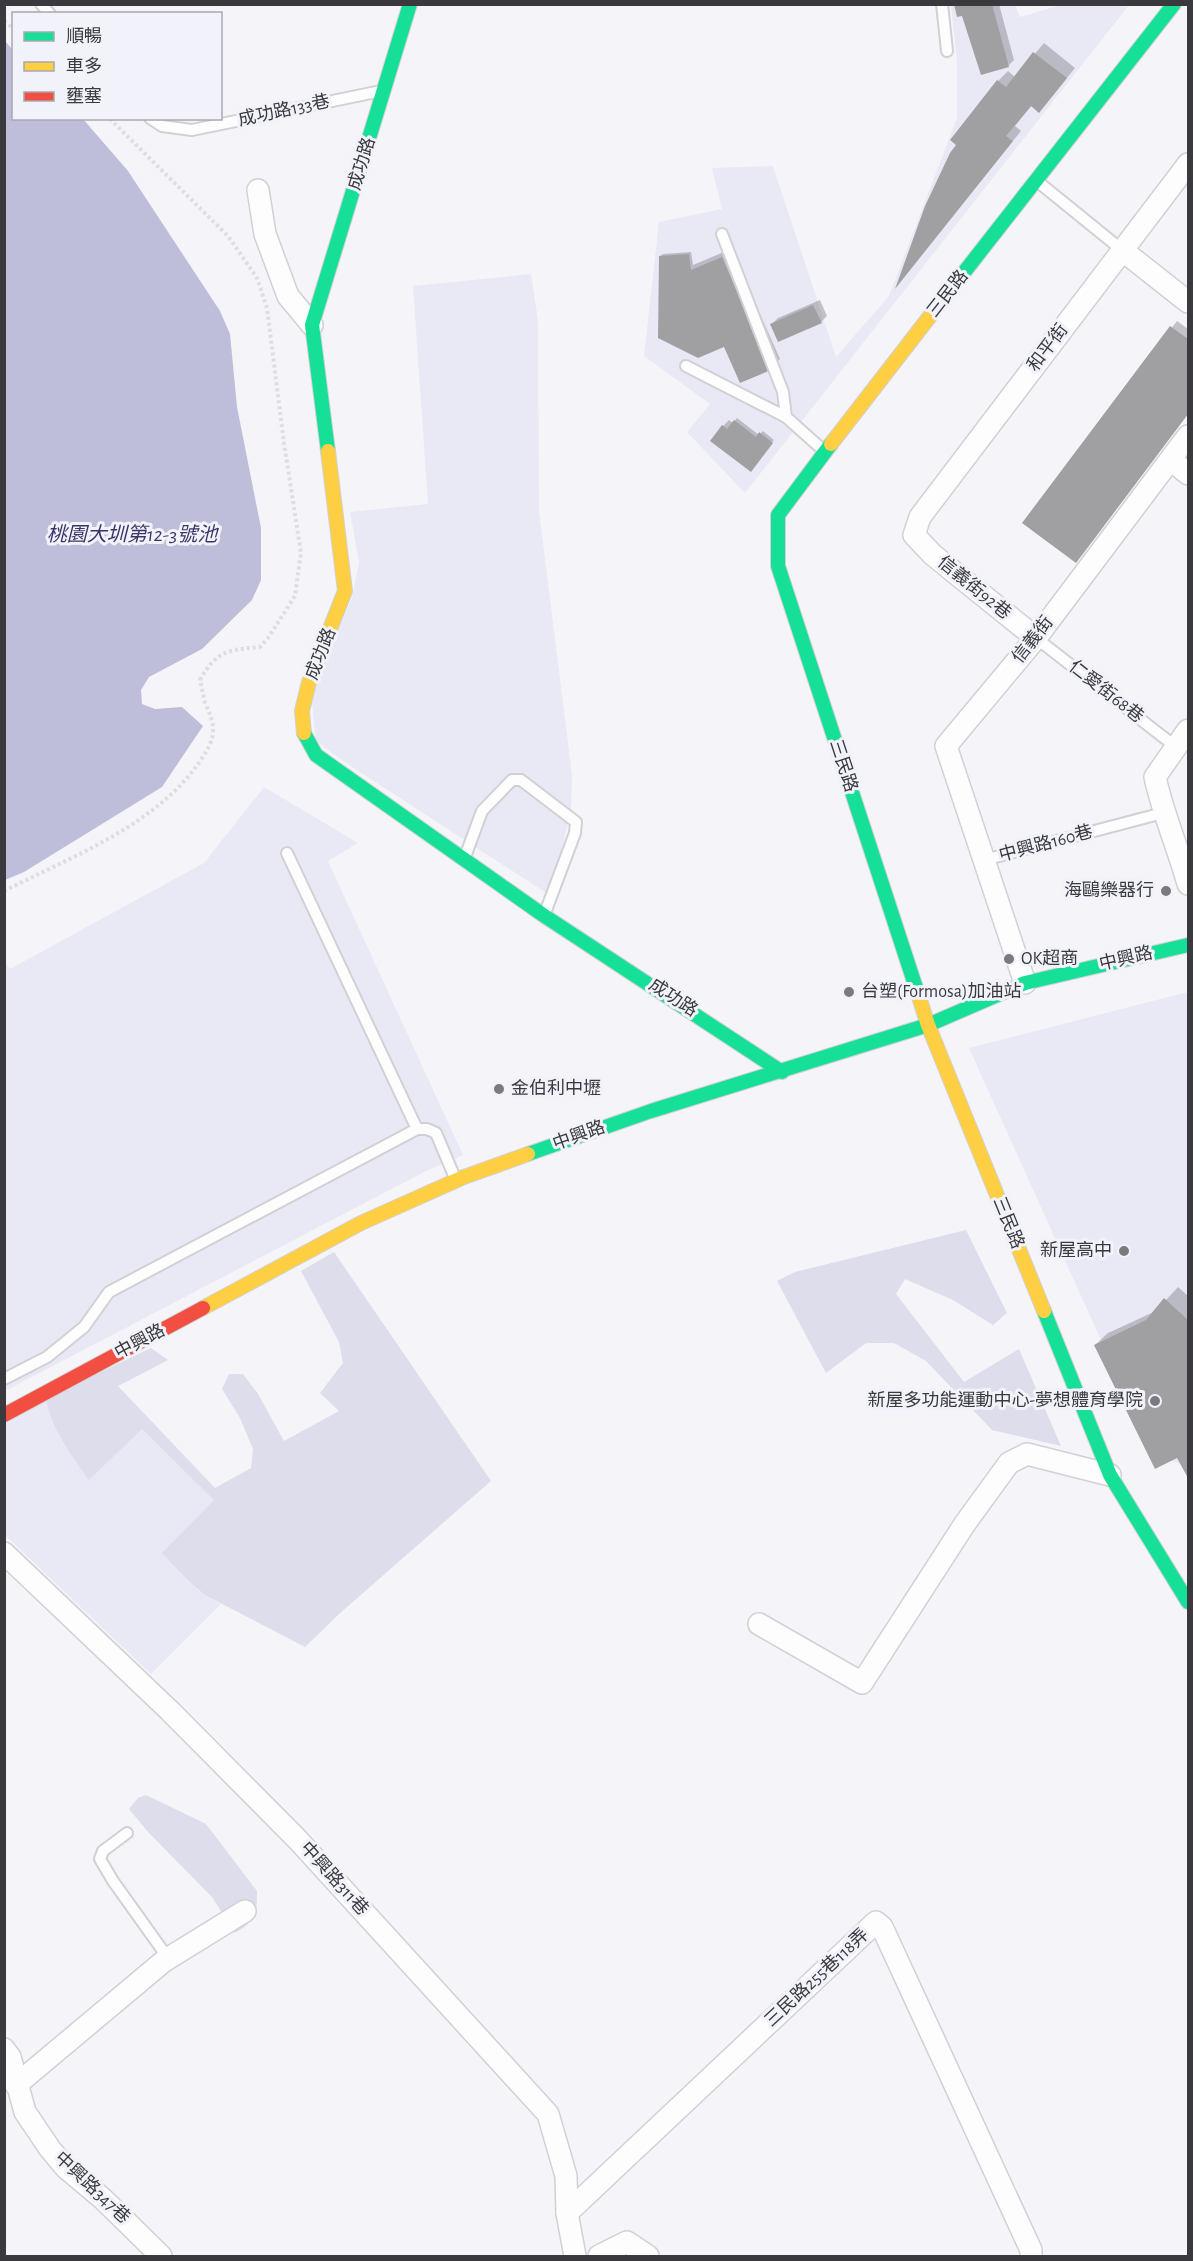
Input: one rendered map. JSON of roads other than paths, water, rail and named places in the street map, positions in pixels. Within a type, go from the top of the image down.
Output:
[{"type":"street","name":"成功路","points":[[410,4],[312,325],[345,591],[309,682],[302,711],[304,736],[316,755],[464,860],[544,915],[730,1035],[782,1072]]},
{"type":"street","name":"三民路","points":[[1174,4],[778,515],[778,566],[928,1025],[1110,1475],[1188,1602]]},
{"type":"street","name":"和平街","points":[[914,535],[920,517],[1188,164]]},
{"type":"street","points":[[258,190],[265,234],[288,296],[312,325]]},
{"type":"street","points":[[1122,250],[1188,302]]},
{"type":"street","name":"信義街","points":[[984,860],[946,746],[1036,638],[1188,436]]},
{"type":"street","points":[[1171,460],[1188,474]]},
{"type":"street","name":"信義街92巷","points":[[914,535],[933,555],[1036,638]]},
{"type":"street","points":[[1182,739],[1155,777],[1163,813],[1179,839],[1188,884]]},
{"type":"street","name":"中興路160巷","points":[[984,860],[1025,983]]},
{"type":"street","name":"中興路","points":[[4,1415],[361,1223],[456,1181],[651,1111],[928,1025],[1025,983],[1188,945]]},
{"type":"street","points":[[759,1624],[862,1683],[964,1525],[1009,1463],[1027,1454],[1110,1475]]},
{"type":"street","name":"中興路311巷","points":[[4,1553],[170,1711],[298,1840],[548,2114],[560,2148],[566,2176],[567,2213],[575,2256]]},
{"type":"street","points":[[16,2085],[168,1958],[245,1911]]},
{"type":"street","name":"三民路255巷118弄","points":[[567,2213],[876,1922],[882,1927],[1031,2250],[1031,2256]]},
{"type":"street","name":"中興路347巷","points":[[4,2049],[10,2057],[25,2112],[61,2161],[104,2199],[161,2256]]},
{"type":"street","points":[[599,2256],[627,2242],[648,2256]]},
{"type":"lane","points":[[942,4],[947,51]]},
{"type":"lane","name":"成功路133巷","points":[[153,120],[162,126],[192,130],[384,90]]},
{"type":"lane","points":[[1036,181],[1122,250]]},
{"type":"lane","points":[[722,234],[783,392],[786,417]]},
{"type":"lane","points":[[686,366],[786,417],[825,452]]},
{"type":"lane","name":"仁愛街68巷","points":[[1036,638],[1182,739]]},
{"type":"lane","points":[[464,860],[482,811],[512,780],[521,780],[576,822],[575,832],[544,915]]},
{"type":"lane","name":"中興路160巷","points":[[984,860],[1163,813]]},
{"type":"lane","points":[[287,853],[417,1130]]},
{"type":"lane","points":[[4,1379],[47,1357],[84,1327],[109,1292],[417,1130],[427,1129],[436,1133],[456,1181]]},
{"type":"lane","points":[[127,1833],[103,1851],[100,1859],[168,1958]]},
{"type":"water","name":"桃園大圳第12-3號池","points":[[5,41],[12,49],[12,120],[84,120],[128,171],[220,311],[230,334],[237,407],[261,528],[261,580],[252,600],[202,649],[149,677],[141,690],[142,704],[155,709],[182,707],[203,726],[162,787],[24,872],[5,880]]},
{"type":"place","name":"海鷗樂器行","points":[[1166,891]]},
{"type":"place","name":"OK超商","points":[[1009,959]]},
{"type":"place","name":"台塑(Formosa)加油站","points":[[849,992]]},
{"type":"place","name":"金伯利中壢","points":[[499,1089]]},
{"type":"place","name":"新屋高中","points":[[1124,1251]]},
{"type":"place","name":"新屋多功能運動中心-夢想體育學院","points":[[1155,1401]]}]
